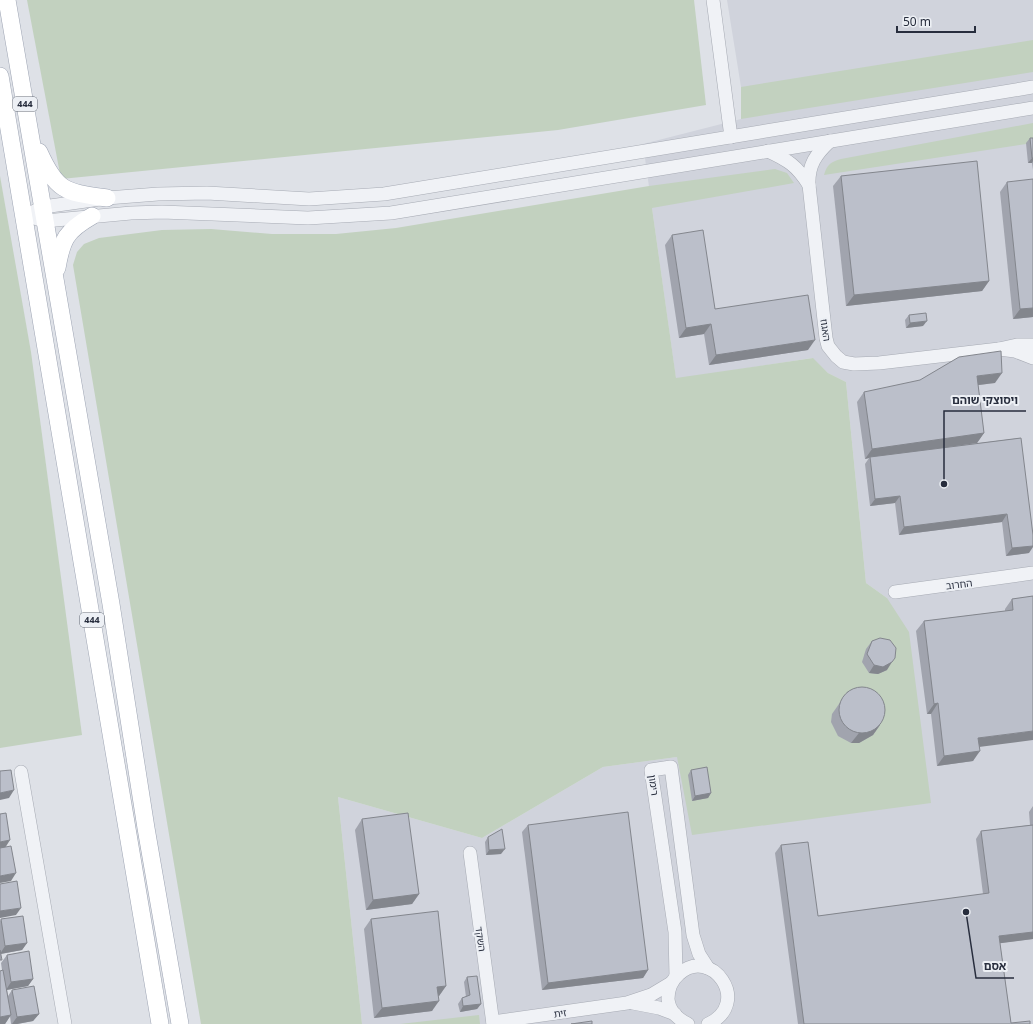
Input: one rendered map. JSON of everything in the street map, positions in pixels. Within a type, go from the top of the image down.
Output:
[{"type":"main road","name":"444","points":[[7,0],[110,596],[146,828],[180,1024]]},
{"type":"main road","name":"444","points":[[0,76],[160,1024]]},
{"type":"main road","points":[[30,134],[54,181],[62,188],[107,198]]},
{"type":"main road","points":[[55,278],[59,254],[67,234],[76,225],[92,216]]},
{"type":"street","points":[[713,0],[731,137]]},
{"type":"street","points":[[44,214],[107,198],[184,194],[309,199],[384,194],[1033,87]]},
{"type":"street","points":[[24,216],[44,214],[92,216],[162,212],[308,218],[360,217],[480,199],[1033,108]]},
{"type":"street","name":"האגוז","points":[[830,142],[815,156],[808,175],[826,338],[828,346],[836,356],[843,362],[865,364],[999,349],[1017,345],[1033,345]]},
{"type":"street","points":[[768,151],[795,166],[809,185]]},
{"type":"street","name":"האגוז","points":[[999,349],[1015,351],[1033,358]]},
{"type":"street","name":"החרוב","points":[[895,592],[1030,575]]},
{"type":"street","name":"רימון","points":[[674,980],[675,932],[652,770],[670,767],[693,935],[699,954],[708,968]]},
{"type":"street","points":[[21,772],[65,1024]]},
{"type":"street","name":"השקד","points":[[470,853],[493,1023]]},
{"type":"street","name":"זית","points":[[493,1023],[627,1003],[651,995],[674,980],[683,970],[696,966],[708,968]]},
{"type":"street","points":[[708,968],[721,977],[726,985],[728,995],[727,1005],[722,1014],[712,1023]]},
{"type":"street","points":[[674,980],[668,1000],[682,1021]]},
{"type":"street","name":"זית","points":[[627,1003],[659,1008],[682,1021]]},
{"type":"shaded area","points":[[727,0],[1033,0],[1033,1024],[362,1024],[338,797],[482,838],[603,767],[677,757],[887,598],[866,583],[846,382],[828,373],[812,358],[676,379],[643,144],[741,119],[741,87]]},
{"type":"green space","points":[[27,0],[694,0],[706,105],[558,130],[61,179]]},
{"type":"green space","points":[[1033,40],[1033,72],[741,119],[741,87]]},
{"type":"green space","points":[[1033,123],[1033,143],[824,175],[830,164],[841,159]]},
{"type":"green space","points":[[775,169],[787,173],[794,183],[652,208],[676,378],[813,358],[828,373],[846,382],[866,583],[887,598],[909,632],[931,803],[692,835],[677,757],[603,767],[482,838],[338,797],[362,1024],[201,1024],[73,265],[77,252],[84,244],[99,238],[162,230],[211,229],[272,234],[336,234],[396,228],[649,186]]},
{"type":"green space","points":[[0,176],[31,352],[82,735],[0,748]]},
{"type":"green space","points":[[479,1015],[480,1024],[400,1024]]},
{"type":"building","points":[[1030,138],[1033,138],[1033,158],[1032,158]]},
{"type":"building","points":[[977,161],[989,281],[854,295],[841,176]]},
{"type":"building","points":[[1033,179],[1033,308],[1020,309],[1007,182]]},
{"type":"building","points":[[703,230],[715,309],[808,295],[815,340],[716,355],[711,324],[686,328],[672,235]]},
{"type":"building","points":[[926,313],[927,321],[910,323],[909,315]]},
{"type":"building","points":[[1001,351],[1002,373],[977,376],[984,433],[872,449],[864,392],[920,380],[959,357]]},
{"type":"building","points":[[1021,438],[1033,535],[1033,546],[1012,548],[1007,514],[904,527],[900,496],[875,499],[870,457]]},
{"type":"building","points":[[1033,596],[1033,731],[978,738],[980,751],[944,756],[938,703],[934,704],[924,621],[1013,610],[1012,599]]},
{"type":"building","points":[[880,638],[890,640],[896,648],[895,658],[892,662],[883,667],[874,665],[867,654],[872,641]]},
{"type":"building","points":[[862,687],[875,691],[881,697],[885,710],[881,723],[875,729],[862,733],[849,729],[843,723],[839,710],[843,697],[849,691]]},
{"type":"building","points":[[707,767],[711,793],[695,796],[691,770]]},
{"type":"building","points":[[11,770],[14,790],[0,793],[0,771]]},
{"type":"building","points":[[628,812],[648,970],[548,983],[528,825]]},
{"type":"building","points":[[6,813],[10,840],[0,842],[0,814]]},
{"type":"building","points":[[408,813],[419,894],[373,900],[362,819]]},
{"type":"building","points":[[1033,825],[1033,932],[999,936],[1011,1023],[1030,1021],[1030,1024],[804,1024],[781,845],[808,842],[818,916],[989,893],[981,831]]},
{"type":"building","points":[[502,829],[505,849],[489,850],[488,837]]},
{"type":"building","points":[[11,846],[16,873],[0,876],[0,848]]},
{"type":"building","points":[[17,881],[21,908],[0,911],[0,884]]},
{"type":"building","points":[[438,911],[446,986],[437,987],[439,1001],[382,1008],[371,919]]},
{"type":"building","points":[[23,916],[27,943],[5,946],[1,919]]},
{"type":"building","points":[[29,951],[33,979],[11,982],[7,955]]},
{"type":"building","points":[[3,970],[11,1015],[0,1017],[0,971]]},
{"type":"building","points":[[477,976],[481,1004],[463,1006],[462,998],[470,995],[467,977]]},
{"type":"building","points":[[34,986],[39,1014],[17,1017],[12,990]]},
{"type":"building","points":[[592,1021],[592,1024],[571,1024]]},
{"type":"place","name":"ויסוצקי שוהם","points":[[944,484]]},
{"type":"place","name":"אסם","points":[[966,912]]}]
